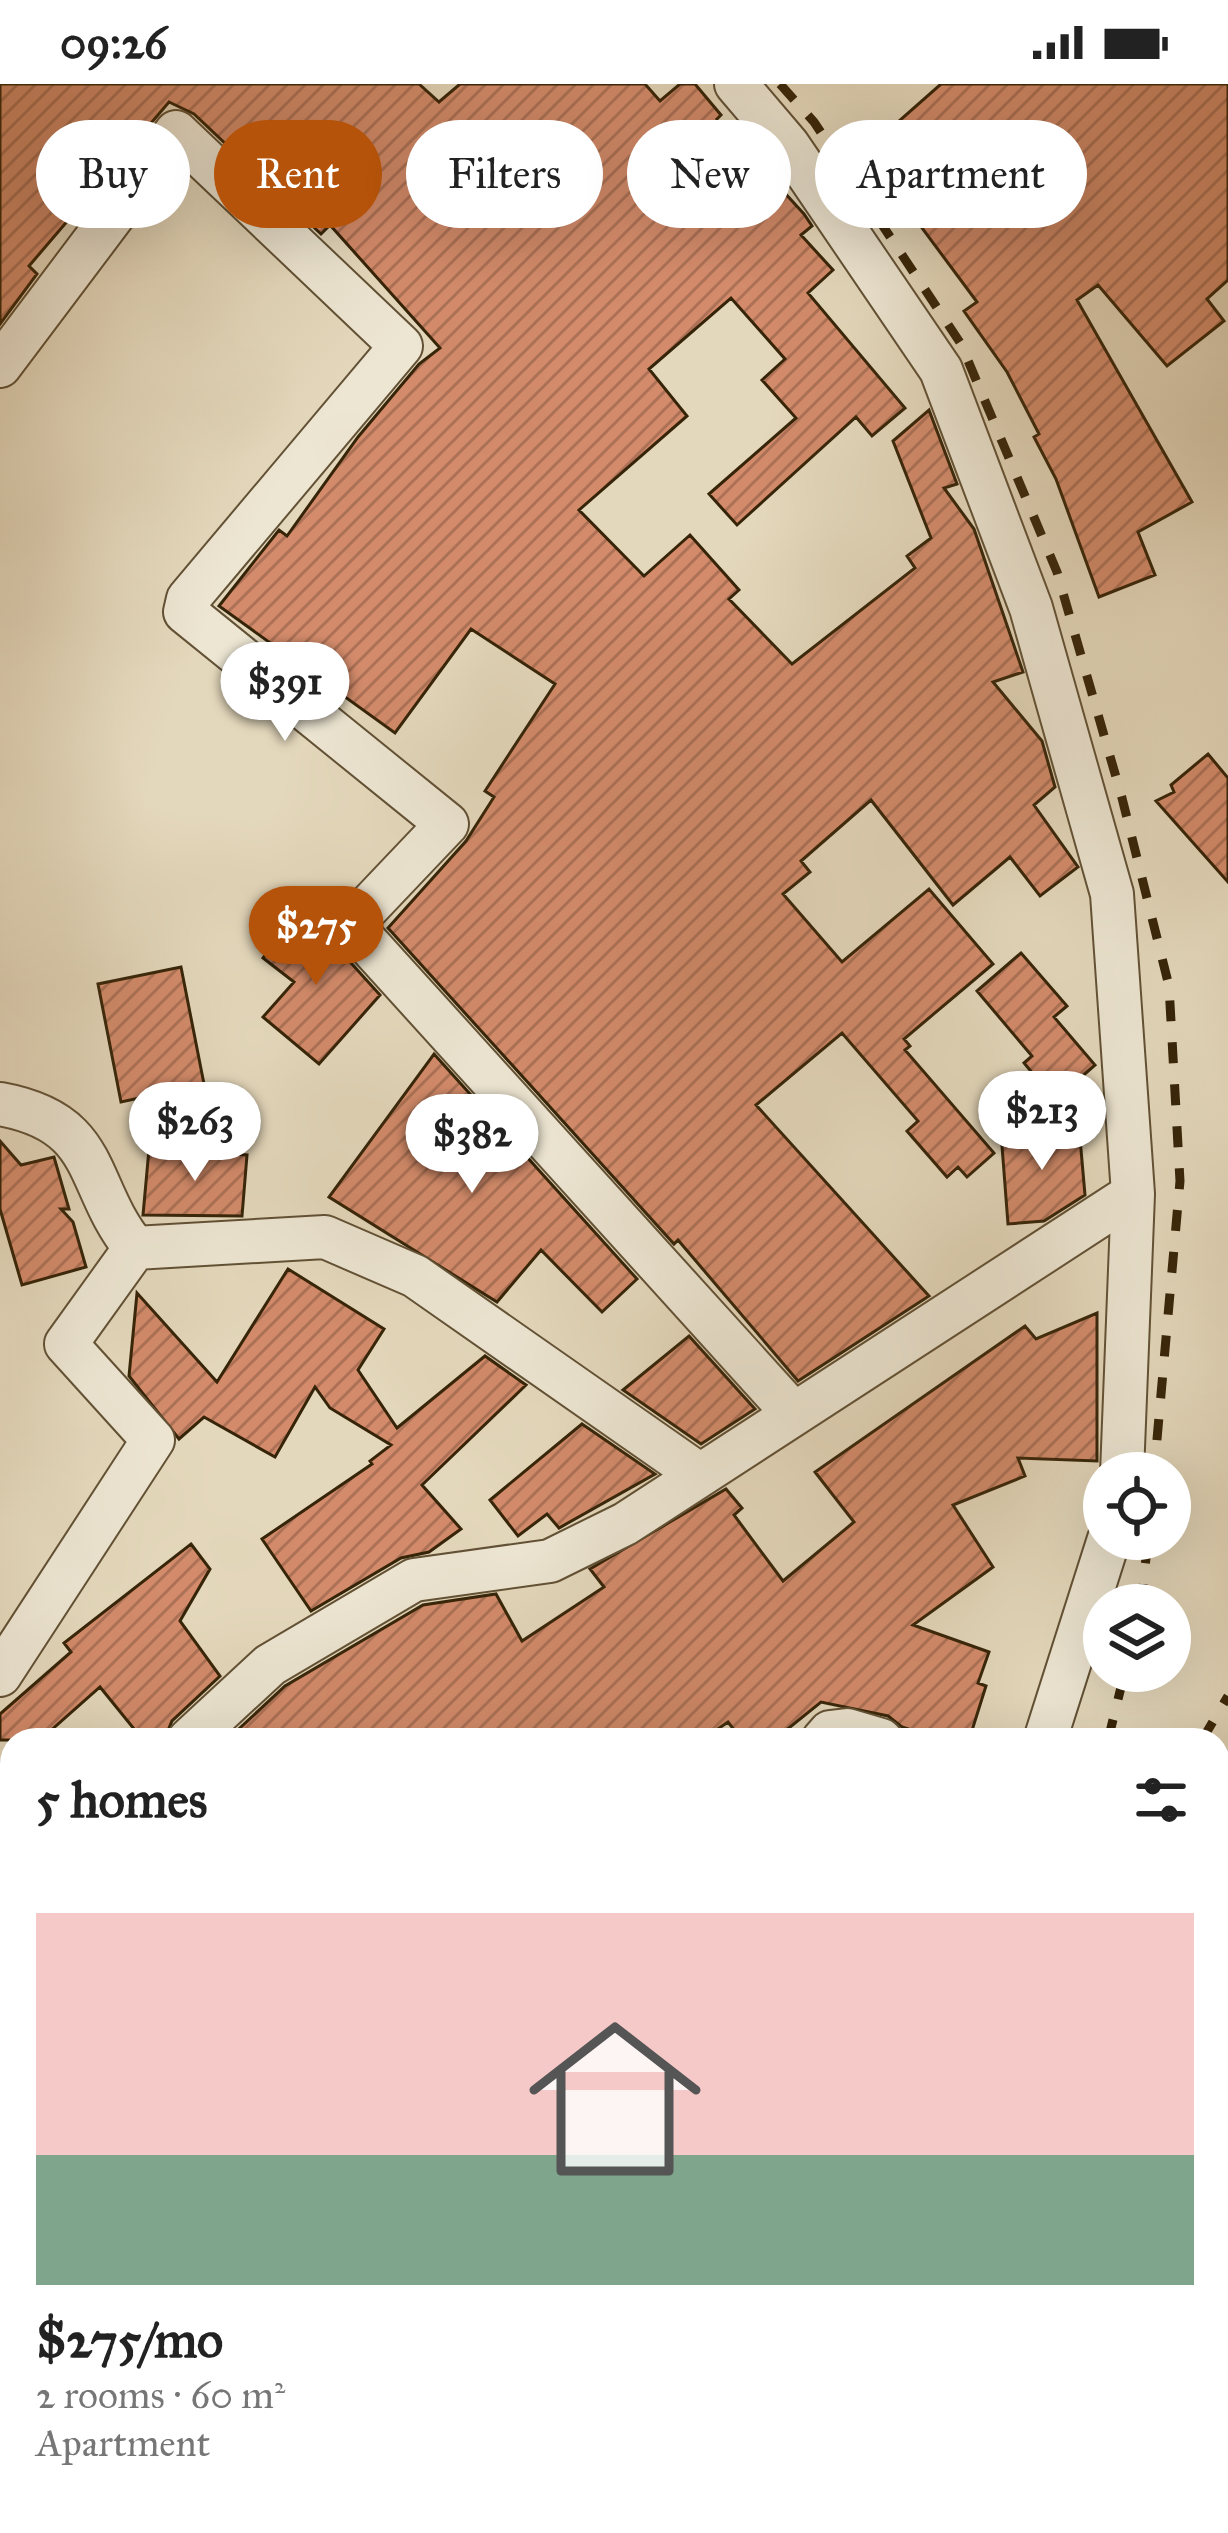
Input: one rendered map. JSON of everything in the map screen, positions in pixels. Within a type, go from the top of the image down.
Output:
[{"type":"street","points":[[736,84],[788,145],[941,370],[1031,608],[1112,894],[1133,1194],[1123,1452]]},
{"type":"street","points":[[0,366],[176,132],[401,346],[188,599],[184,612],[447,824],[351,925],[794,1414]]},
{"type":"street","points":[[0,1104],[71,1132],[100,1178],[118,1226],[135,1248]]},
{"type":"street","points":[[202,1728],[270,1665],[414,1580],[550,1561],[626,1524],[1133,1194]]},
{"type":"street","points":[[135,1248],[325,1237],[415,1276],[700,1475]]},
{"type":"street","points":[[0,1675],[153,1441],[66,1344],[135,1248]]},
{"type":"street","points":[[1050,1728],[1102,1560]]},
{"type":"building","points":[[0,84],[419,84],[439,102],[460,84],[645,84],[660,101],[680,84],[695,84],[721,115],[718,120],[627,120],[627,228],[791,228],[791,200],[812,226],[801,235],[833,270],[808,293],[905,408],[872,436],[856,417],[737,525],[709,494],[796,418],[762,380],[785,359],[731,298],[649,369],[687,416],[579,510],[644,576],[690,535],[739,590],[729,599],[792,664],[915,568],[907,556],[931,538],[893,441],[929,410],[957,484],[944,488],[974,529],[1023,672],[993,682],[1042,741],[1055,787],[1034,805],[1078,867],[1040,896],[1010,857],[953,905],[871,800],[801,861],[810,872],[783,894],[842,962],[929,889],[993,964],[904,1039],[910,1046],[905,1050],[994,1153],[967,1177],[958,1167],[947,1177],[907,1131],[918,1121],[842,1033],[756,1105],[929,1296],[798,1381],[678,1240],[674,1244],[388,928],[466,841],[494,797],[485,791],[555,684],[471,629],[395,733],[219,606],[279,530],[287,536],[358,437],[419,364],[440,348],[333,228],[382,228],[382,120],[214,120],[214,133],[194,114],[169,102],[154,120],[36,120],[36,228],[61,228],[29,266],[37,274],[0,324]]},
{"type":"building","points":[[941,84],[1228,84],[1228,280],[1207,299],[1224,321],[1167,366],[1098,285],[1077,300],[1192,502],[1138,532],[1155,575],[1099,597],[1056,479],[1034,437],[1039,434],[1007,372],[964,311],[977,302],[922,228],[1087,228],[1087,120],[900,120]]},
{"type":"building","points":[[1208,754],[1228,778],[1228,882],[1156,801],[1174,792],[1171,785]]},
{"type":"building","points":[[301,908],[326,927],[332,942],[380,995],[319,1064],[263,1017],[294,982],[263,958]]},
{"type":"building","points":[[1021,953],[1067,1006],[1054,1017],[1095,1065],[1055,1100],[1024,1063],[1032,1056],[977,991]]},
{"type":"building","points":[[181,967],[204,1084],[121,1102],[98,984]]},
{"type":"building","points":[[434,1054],[637,1279],[602,1312],[541,1250],[497,1302],[329,1197]]},
{"type":"building","points":[[1079,1127],[1085,1195],[1044,1221],[1008,1224],[1001,1133]]},
{"type":"building","points":[[0,1141],[21,1165],[54,1157],[69,1209],[61,1209],[73,1222],[86,1267],[22,1285],[0,1209]]},
{"type":"building","points":[[149,1149],[247,1155],[242,1216],[143,1215]]},
{"type":"building","points":[[288,1269],[384,1329],[358,1370],[397,1428],[485,1356],[526,1385],[422,1485],[461,1529],[429,1552],[401,1558],[311,1611],[262,1539],[372,1464],[391,1445],[330,1408],[315,1387],[275,1457],[204,1417],[179,1439],[129,1376],[137,1293],[217,1382]]},
{"type":"building","points":[[1097,1313],[1097,1452],[1083,1452],[1083,1460],[1018,1458],[1025,1476],[953,1505],[993,1567],[913,1625],[989,1652],[978,1683],[986,1686],[973,1728],[905,1728],[888,1716],[821,1702],[789,1728],[733,1728],[728,1722],[719,1728],[240,1728],[285,1686],[423,1605],[496,1594],[522,1641],[604,1587],[590,1569],[726,1489],[742,1508],[734,1515],[783,1581],[854,1522],[815,1472],[1025,1326],[1036,1339]]},
{"type":"building","points":[[689,1336],[755,1409],[701,1444],[623,1390]]},
{"type":"building","points":[[582,1424],[655,1474],[559,1528],[547,1514],[518,1536],[490,1500]]},
{"type":"building","points":[[191,1544],[210,1569],[180,1621],[220,1676],[169,1728],[133,1728],[100,1687],[54,1728],[0,1728],[0,1714],[71,1652],[64,1643]]},
{"type":"railway","points":[[780,84],[814,122],[961,344],[1057,572],[1122,798],[1169,986],[1180,1181],[1156,1452]]},
{"type":"railway","points":[[1143,1584],[1146,1560]]},
{"type":"railway","points":[[1111,1728],[1120,1692]]},
{"type":"railway","points":[[1209,1728],[1228,1696]]}]
